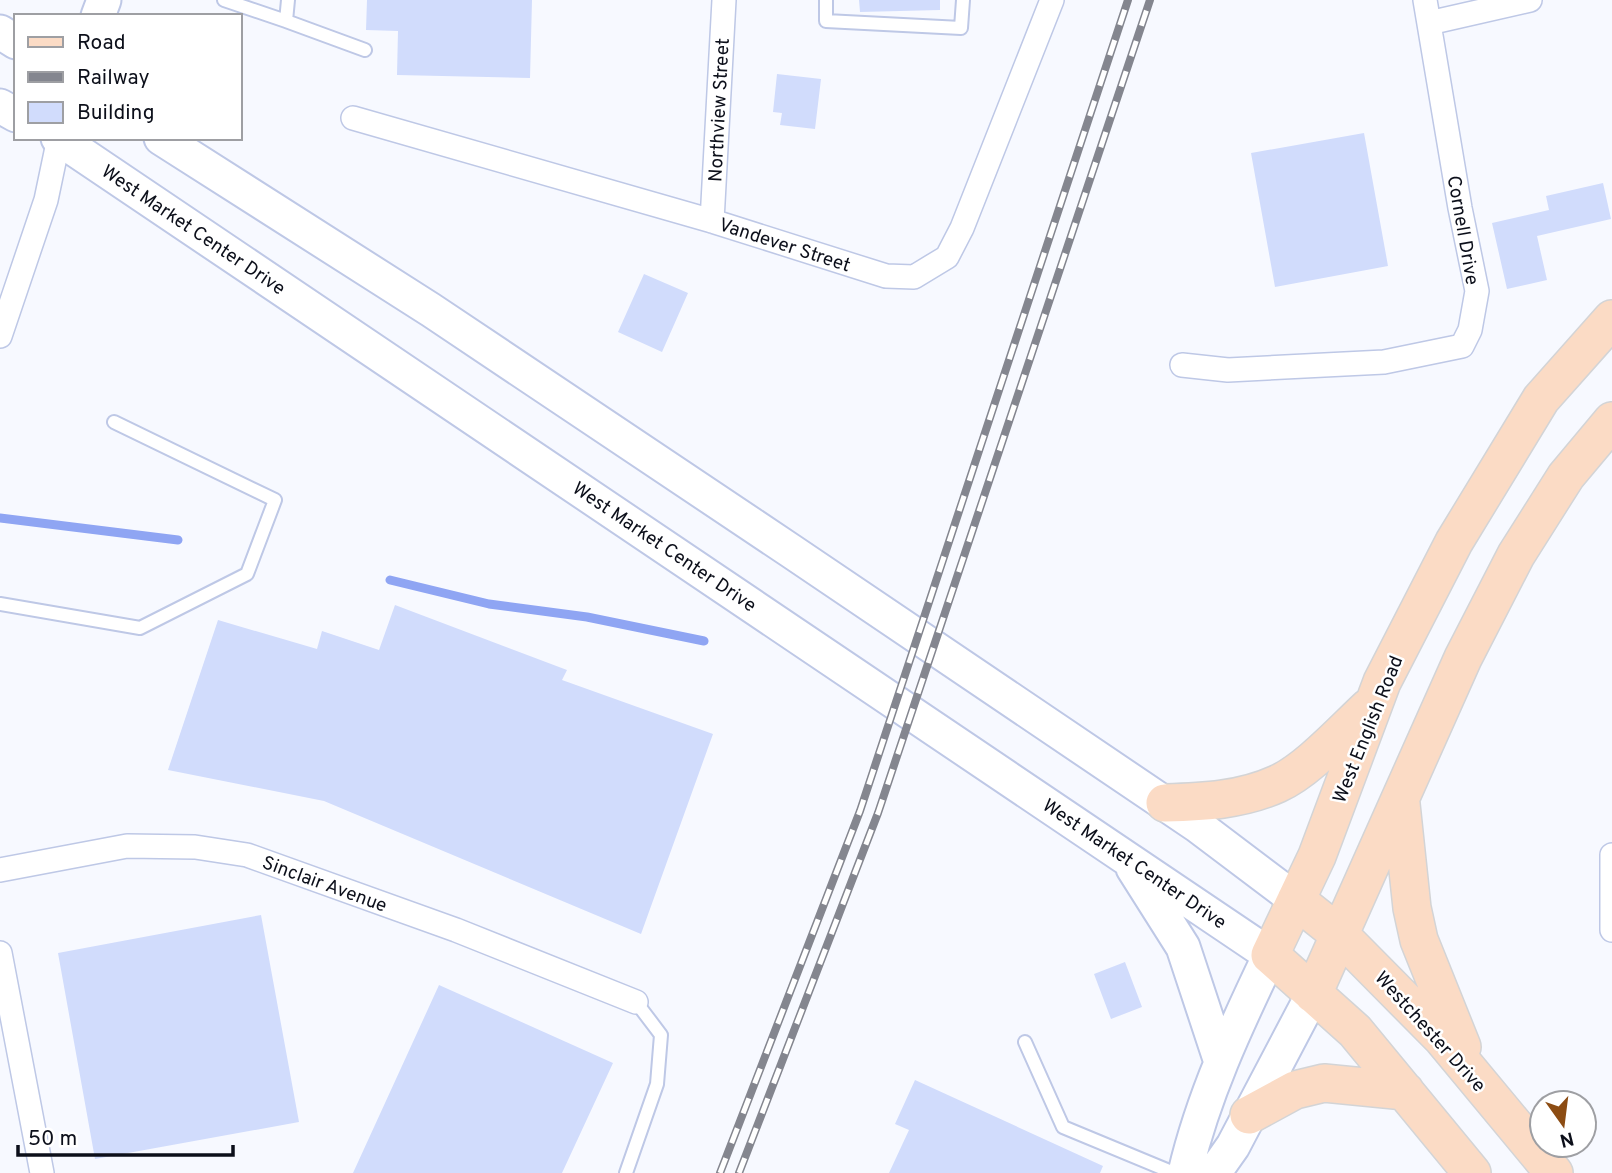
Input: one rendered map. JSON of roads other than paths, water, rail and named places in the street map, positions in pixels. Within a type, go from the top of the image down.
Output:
[{"type":"main road","name":"West Market Center Drive","points":[[62,140],[1270,955]]},
{"type":"main road","points":[[164,140],[431,310],[1165,803],[1296,900]]},
{"type":"main road","name":"West English Road","points":[[1185,1173],[1191,1146],[1227,1046],[1317,856],[1382,682],[1454,542],[1541,399],[1612,319]]},
{"type":"main road","points":[[1214,1173],[1233,1146],[1313,994],[1463,658],[1516,555],[1566,476],[1612,421]]},
{"type":"main road","points":[[1165,803],[1208,802],[1250,793],[1279,783],[1300,769],[1375,701]]},
{"type":"main road","points":[[1401,801],[1412,908],[1419,940],[1475,1077]]},
{"type":"main road","points":[[1126,857],[1183,947],[1221,1062]]},
{"type":"main road","name":"Westchester Drive","points":[[1296,900],[1340,935],[1442,1038],[1554,1173]]},
{"type":"main road","points":[[1270,955],[1355,1031],[1472,1173]]},
{"type":"main road","points":[[1250,1115],[1295,1090],[1324,1083],[1405,1091]]},
{"type":"street","name":"Northview Street","points":[[712,221],[724,0]]},
{"type":"street","name":"Vandever Street","points":[[353,118],[712,221],[886,276],[914,277],[947,257],[962,228],[1052,0]]},
{"type":"street","points":[[1427,11],[1530,0]]},
{"type":"street","name":"Cornell Drive","points":[[1182,365],[1228,370],[1384,362],[1462,346],[1470,330],[1477,291],[1460,208],[1427,11]]},
{"type":"street","points":[[0,336],[46,200],[59,140]]},
{"type":"street","name":"Sinclair Avenue","points":[[0,870],[127,846],[195,848],[247,855],[456,930],[636,1002]]},
{"type":"street","points":[[1612,855],[1612,930]]},
{"type":"street","points":[[0,953],[42,1173]]},
{"type":"lane","points":[[224,0],[365,50]]},
{"type":"lane","points":[[286,21],[288,0]]},
{"type":"lane","points":[[826,0],[825,21],[961,28],[963,0]]},
{"type":"lane","points":[[0,604],[140,628],[247,574],[275,500],[114,422]]},
{"type":"lane","points":[[626,1173],[657,1084],[661,1035],[636,1002]]},
{"type":"lane","points":[[1025,1042],[1063,1127],[1174,1173]]},
{"type":"waterway","points":[[0,518],[178,540]]},
{"type":"waterway","points":[[390,580],[489,604],[587,617],[704,641]]},
{"type":"railway","points":[[720,1173],[860,811],[1128,0]]},
{"type":"railway","points":[[739,1173],[878,813],[1150,0]]}]
